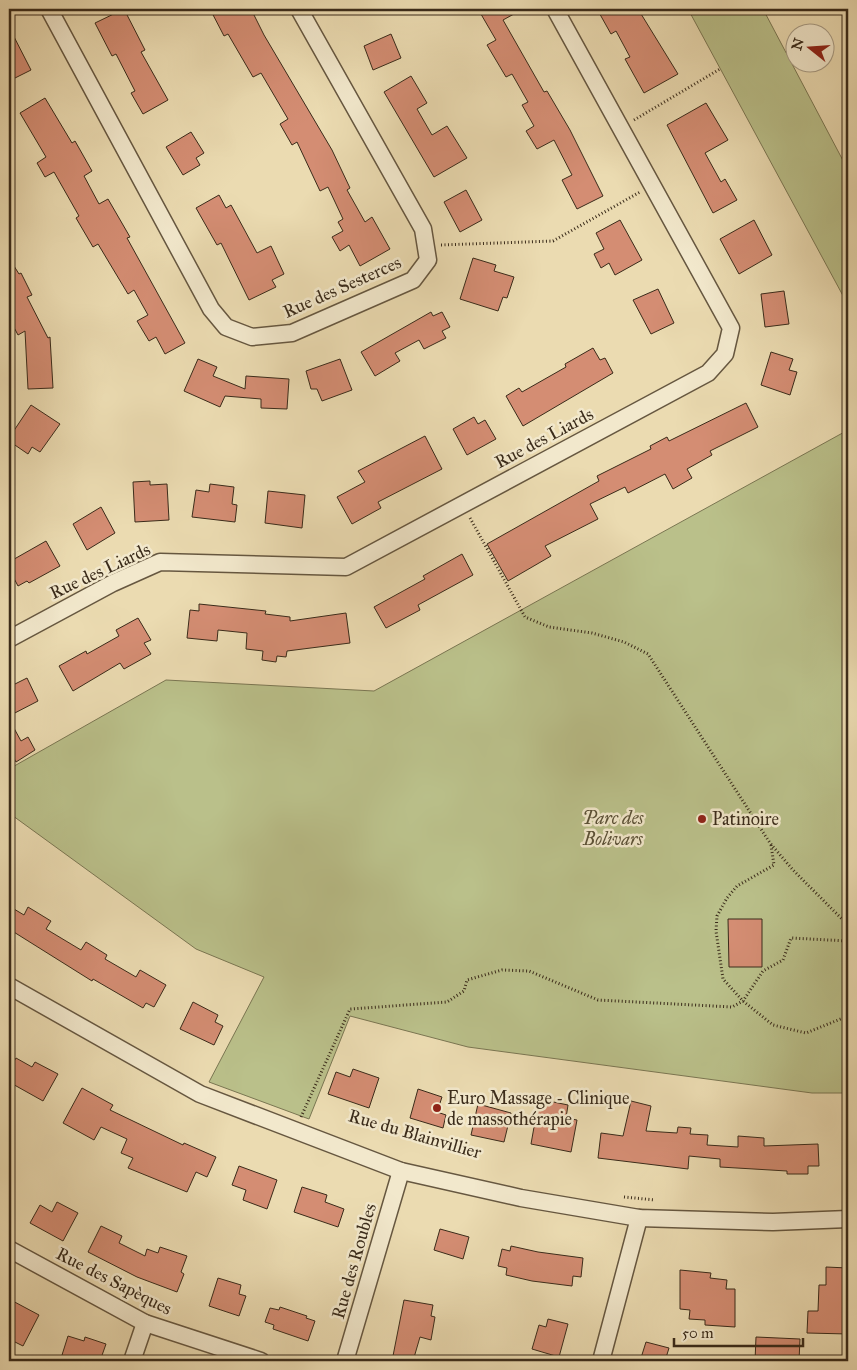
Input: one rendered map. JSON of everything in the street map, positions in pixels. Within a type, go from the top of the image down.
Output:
[{"type":"street","name":"Rue des Sesterces","points":[[49,9],[211,309],[226,327],[252,337],[292,333],[412,280],[428,260],[423,229],[299,9]]},
{"type":"street","name":"Rue des Liards","points":[[9,639],[113,582],[160,562],[346,567],[708,373],[725,354],[731,328],[555,9]]},
{"type":"street","name":"Rue du Blainvillier","points":[[9,986],[200,1094],[401,1171],[521,1198],[639,1218],[773,1222],[848,1219]]},
{"type":"street","name":"Rue des Roubles","points":[[345,1361],[401,1171]]},
{"type":"street","points":[[600,1361],[639,1218]]},
{"type":"street","name":"Rue des Sapèques","points":[[9,1249],[145,1323],[262,1361]]},
{"type":"street","points":[[132,1361],[145,1323]]},
{"type":"path","points":[[621,128],[720,69]]},
{"type":"path","points":[[426,246],[553,241],[652,185]]},
{"type":"path","points":[[463,504],[525,617],[549,627],[592,633],[624,642],[648,654],[770,843],[793,870],[848,925]]},
{"type":"path","points":[[770,843],[774,865],[738,886],[727,898],[717,916],[716,930],[723,979],[743,1001],[773,1024],[806,1033],[848,1016]]},
{"type":"path","points":[[300,1120],[350,1009],[447,1002],[464,991],[467,980],[502,970],[529,971],[598,1000],[732,1008],[743,1001],[763,971],[784,960],[791,938],[848,941]]},
{"type":"path","points":[[293,1118],[307,1122]]},
{"type":"path","points":[[623,1197],[659,1200]]},
{"type":"green space","points":[[688,9],[763,9],[784,49],[784,72],[796,72],[848,170],[848,305]]},
{"type":"green space","name":"Parc des Bolivars","points":[[848,430],[848,1093],[812,1093],[468,1047],[350,1016],[309,1119],[209,1082],[264,977],[196,949],[9,813],[9,769],[166,680],[374,691]]},
{"type":"building","points":[[124,9],[145,50],[141,52],[168,100],[143,114],[131,93],[135,91],[116,54],[112,56],[95,23]]},
{"type":"building","points":[[210,9],[251,9],[264,35],[332,150],[350,188],[347,190],[365,222],[372,217],[390,249],[360,266],[349,245],[340,251],[332,237],[343,231],[338,222],[343,219],[328,187],[320,191],[297,142],[292,145],[280,124],[288,119],[261,73],[253,77],[228,34],[224,36]]},
{"type":"building","points":[[478,9],[523,9],[503,20],[544,92],[547,91],[570,130],[603,196],[577,209],[562,180],[572,175],[554,140],[537,149],[526,131],[534,126],[522,105],[528,102],[512,74],[506,77],[487,45],[496,40]]},
{"type":"building","points":[[597,9],[638,9],[678,74],[644,93],[625,59],[630,57],[616,31],[611,34]]},
{"type":"building","points":[[9,27],[31,70],[9,81]]},
{"type":"building","points":[[391,34],[401,58],[373,70],[364,46]]},
{"type":"building","points":[[411,76],[427,103],[417,109],[432,135],[447,126],[467,158],[434,177],[384,92]]},
{"type":"building","points":[[45,98],[72,143],[75,141],[92,171],[84,176],[99,204],[108,199],[130,237],[127,238],[185,343],[165,354],[156,337],[149,341],[137,321],[148,315],[134,290],[128,294],[98,244],[93,247],[76,218],[79,216],[54,172],[45,177],[37,163],[46,157],[20,113]]},
{"type":"building","points":[[706,103],[728,140],[705,153],[721,182],[725,179],[737,200],[713,213],[667,125]]},
{"type":"building","points":[[191,132],[204,153],[196,158],[200,165],[183,175],[166,147]]},
{"type":"building","points":[[466,190],[482,220],[460,232],[444,202]]},
{"type":"building","points":[[219,195],[226,208],[231,205],[257,253],[271,246],[284,274],[272,280],[276,287],[249,300],[221,243],[217,245],[196,208]]},
{"type":"building","points":[[620,220],[642,260],[615,275],[609,263],[601,268],[594,254],[604,249],[596,233]]},
{"type":"building","points":[[754,220],[772,255],[739,274],[720,239]]},
{"type":"building","points":[[9,258],[19,274],[21,273],[32,295],[27,297],[48,338],[50,337],[53,388],[28,389],[25,331],[18,335],[9,318]]},
{"type":"building","points":[[473,258],[496,265],[494,271],[514,277],[507,298],[503,297],[498,311],[460,299]]},
{"type":"building","points":[[658,289],[674,323],[651,334],[633,300]]},
{"type":"building","points":[[784,291],[789,324],[765,327],[761,294]]},
{"type":"building","points":[[431,312],[433,316],[442,312],[450,327],[442,331],[446,338],[424,349],[419,340],[395,353],[400,361],[375,376],[361,352]]},
{"type":"building","points":[[593,348],[600,360],[605,358],[613,373],[523,426],[506,396],[519,388],[522,392],[566,367],[565,364]]},
{"type":"building","points":[[771,352],[793,359],[789,370],[797,372],[790,395],[761,385]]},
{"type":"building","points":[[198,359],[217,367],[213,376],[245,389],[246,376],[289,379],[287,409],[261,408],[261,399],[225,396],[220,407],[184,391]]},
{"type":"building","points":[[340,359],[352,390],[322,401],[317,389],[311,389],[306,371]]},
{"type":"building","points":[[746,403],[758,427],[710,451],[712,455],[687,469],[692,478],[673,489],[665,474],[628,493],[625,487],[590,504],[598,519],[545,546],[551,556],[508,581],[487,544],[599,481],[597,476],[651,449],[650,446],[667,437],[669,441]]},
{"type":"building","points":[[31,405],[60,424],[40,452],[32,447],[28,454],[9,441],[9,438]]},
{"type":"building","points":[[474,417],[478,424],[485,420],[496,439],[467,455],[453,429]]},
{"type":"building","points":[[425,436],[442,469],[378,502],[381,508],[352,524],[337,497],[365,482],[358,471]]},
{"type":"building","points":[[150,481],[150,485],[167,484],[169,520],[135,522],[133,482]]},
{"type":"building","points":[[210,484],[234,487],[232,504],[237,505],[235,522],[192,517],[196,490],[209,492]]},
{"type":"building","points":[[268,491],[305,495],[302,528],[265,523]]},
{"type":"building","points":[[101,507],[115,533],[87,550],[73,524]]},
{"type":"building","points":[[46,541],[60,566],[29,583],[27,581],[18,586],[9,569],[9,562]]},
{"type":"building","points":[[462,554],[473,575],[418,605],[420,610],[386,628],[374,607],[425,579],[423,576]]},
{"type":"building","points":[[199,604],[266,611],[265,614],[290,617],[290,621],[346,613],[350,643],[287,651],[286,657],[277,656],[276,662],[262,660],[263,651],[246,649],[247,633],[218,630],[217,641],[187,638],[190,610],[199,611]]},
{"type":"building","points":[[138,618],[151,640],[144,643],[151,654],[124,669],[120,663],[73,691],[59,666],[86,651],[87,654],[119,636],[116,630]]},
{"type":"building","points":[[27,678],[38,701],[9,716],[9,687]]},
{"type":"building","points":[[9,719],[21,741],[28,737],[35,750],[16,762],[9,749]]},
{"type":"building","points":[[28,907],[51,921],[46,929],[81,950],[86,942],[107,955],[105,959],[136,977],[140,970],[166,985],[154,1007],[146,1003],[143,1008],[93,979],[92,981],[9,929],[9,919],[14,909],[24,915]]},
{"type":"building","points":[[728,919],[762,919],[762,967],[729,967]]},
{"type":"building","points":[[193,1002],[218,1015],[215,1022],[223,1026],[214,1045],[180,1029]]},
{"type":"building","points":[[16,1058],[32,1067],[35,1062],[58,1074],[43,1101],[9,1082],[9,1070]]},
{"type":"building","points":[[353,1069],[379,1078],[369,1108],[328,1094],[336,1072],[350,1077]]},
{"type":"building","points":[[82,1088],[113,1105],[110,1110],[183,1145],[184,1143],[216,1157],[207,1177],[196,1172],[187,1192],[128,1168],[133,1158],[121,1153],[127,1139],[101,1127],[94,1140],[63,1123]]},
{"type":"building","points":[[418,1089],[442,1097],[437,1112],[446,1115],[443,1128],[410,1118]]},
{"type":"building","points":[[539,1099],[568,1105],[566,1118],[577,1120],[571,1152],[531,1144]]},
{"type":"building","points":[[631,1101],[651,1106],[646,1131],[677,1133],[678,1127],[691,1128],[690,1134],[708,1135],[707,1145],[738,1147],[738,1136],[764,1138],[764,1146],[818,1144],[819,1166],[808,1166],[808,1174],[787,1174],[787,1171],[720,1167],[720,1159],[689,1156],[688,1169],[598,1158],[601,1133],[623,1136]]},
{"type":"building","points":[[478,1104],[511,1113],[504,1142],[471,1135]]},
{"type":"building","points":[[239,1166],[277,1180],[267,1209],[243,1200],[246,1190],[232,1185]]},
{"type":"building","points":[[302,1187],[327,1195],[325,1202],[344,1209],[338,1227],[294,1212]]},
{"type":"building","points":[[57,1202],[78,1213],[63,1241],[30,1223],[40,1205],[52,1212]]},
{"type":"building","points":[[101,1226],[122,1236],[119,1243],[145,1256],[147,1249],[158,1253],[160,1247],[187,1256],[181,1272],[184,1274],[177,1292],[137,1277],[88,1252]]},
{"type":"building","points":[[440,1229],[469,1237],[463,1259],[434,1250]]},
{"type":"building","points":[[511,1246],[583,1258],[581,1277],[573,1276],[572,1286],[532,1281],[506,1275],[507,1268],[498,1266],[502,1249],[510,1251]]},
{"type":"building","points":[[826,1267],[848,1268],[848,1334],[807,1333],[808,1311],[818,1311],[819,1285],[826,1285]]},
{"type":"building","points":[[680,1270],[711,1273],[710,1278],[727,1280],[726,1289],[735,1289],[735,1327],[705,1325],[705,1320],[689,1319],[690,1310],[680,1309]]},
{"type":"building","points":[[218,1278],[241,1285],[239,1294],[246,1296],[239,1316],[209,1306]]},
{"type":"building","points":[[9,1299],[39,1315],[23,1346],[9,1339]]},
{"type":"building","points":[[404,1300],[433,1305],[431,1316],[435,1317],[431,1340],[420,1337],[413,1361],[392,1361]]},
{"type":"building","points":[[280,1307],[307,1316],[306,1318],[315,1321],[308,1341],[273,1329],[274,1325],[265,1322],[270,1308],[279,1310]]},
{"type":"building","points":[[548,1319],[568,1324],[559,1357],[532,1349],[539,1325],[546,1327]]},
{"type":"building","points":[[68,1336],[84,1341],[85,1337],[106,1344],[100,1361],[67,1361],[68,1357],[62,1355]]},
{"type":"building","points":[[756,1337],[800,1339],[799,1361],[755,1361]]},
{"type":"building","points":[[646,1342],[669,1348],[665,1361],[640,1361]]},
{"type":"place","name":"Patinoire","points":[[702,819]]},
{"type":"place","name":"Euro Massage - Clinique de massothérapie","points":[[437,1108]]}]
